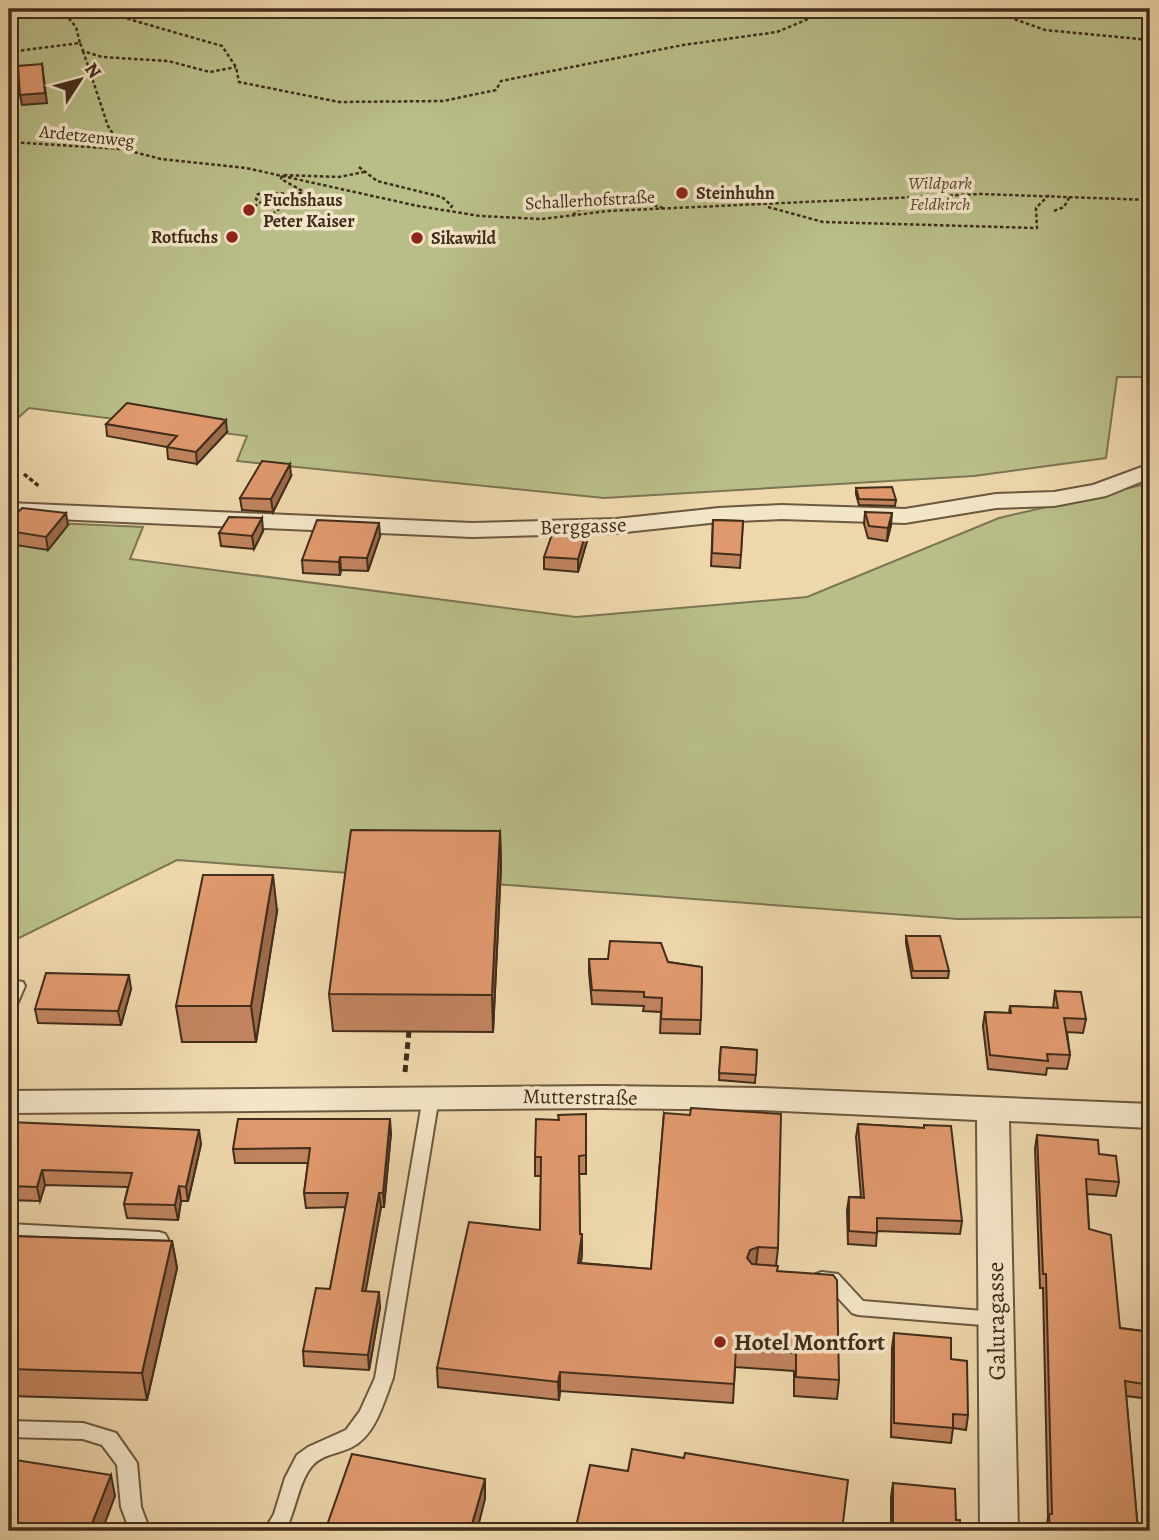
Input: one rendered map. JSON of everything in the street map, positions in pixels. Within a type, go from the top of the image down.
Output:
[{"type":"street","name":"Berggasse","points":[[9,510],[472,530],[616,526],[719,514],[781,512],[905,516],[996,501],[1054,499],[1098,491],[1150,471]]},
{"type":"street","name":"Mutterstraße","points":[[9,1102],[417,1097],[762,1099],[1150,1116]]},
{"type":"street","name":"Galuragasse","points":[[993,1110],[999,1531]]},
{"type":"lane","points":[[9,1005],[17,986]]},
{"type":"lane","points":[[274,1531],[281,1522],[296,1475],[306,1457],[352,1438],[365,1421],[384,1378],[417,1097]]},
{"type":"lane","points":[[9,1231],[159,1239]]},
{"type":"lane","points":[[807,1278],[832,1279],[858,1308],[996,1319]]},
{"type":"lane","points":[[9,1429],[83,1431],[109,1439],[127,1463],[131,1507],[140,1531]]},
{"type":"path","points":[[61,9],[111,14],[204,39],[222,46],[236,67],[239,82],[339,102],[443,101],[496,90],[501,80],[683,45],[777,32],[832,9]]},
{"type":"path","points":[[61,9],[76,27],[108,126],[122,149]]},
{"type":"path","points":[[962,9],[994,12],[1045,30],[1150,40]]},
{"type":"path","points":[[9,52],[80,43]]},
{"type":"path","points":[[83,51],[102,57],[168,61],[210,72],[236,67]]},
{"type":"path","name":"Ardetzenweg","points":[[9,142],[122,149],[161,159]]},
{"type":"path","name":"Schallerhofstraße","points":[[161,159],[246,167],[448,211],[480,216],[542,219],[665,209],[981,194],[1150,200]]},
{"type":"path","points":[[359,167],[377,181],[442,197],[452,206],[448,211]]},
{"type":"path","points":[[271,215],[282,208],[261,203],[256,199],[258,194],[306,193],[281,179],[282,175],[339,177],[364,172]]},
{"type":"path","points":[[761,206],[823,222],[1037,228],[1036,208],[1050,195]]},
{"type":"path","points":[[1055,211],[1066,205],[1070,196]]},
{"type":"path","points":[[572,215],[578,210],[631,202],[653,203],[665,209]]},
{"type":"path","points":[[254,206],[261,203]]},
{"type":"path","points":[[404,210],[412,205]]},
{"type":"path","points":[[409,1031],[417,1097]]},
{"type":"green space","name":"Wildpark Feldkirch","points":[[9,9],[1150,9],[1150,377],[1117,377],[1106,458],[974,476],[604,498],[237,461],[247,436],[29,408],[9,426]]},
{"type":"green space","points":[[1150,483],[1150,917],[958,919],[177,860],[9,943],[9,521],[143,527],[130,559],[576,617],[807,597],[999,518]]},
{"type":"building","points":[[42,64],[45,93],[20,95],[18,66]]},
{"type":"building","points":[[127,403],[226,420],[196,452],[167,447],[177,436],[106,424]]},
{"type":"building","points":[[262,461],[290,464],[271,499],[240,498]]},
{"type":"building","points":[[892,487],[896,500],[859,499],[856,488]]},
{"type":"building","points":[[22,508],[66,513],[46,537],[9,531],[9,522]]},
{"type":"building","points":[[865,512],[892,513],[888,528],[869,526]]},
{"type":"building","points":[[229,517],[262,518],[252,536],[219,533]]},
{"type":"building","points":[[317,520],[379,523],[367,558],[340,557],[339,562],[302,560]]},
{"type":"building","points":[[713,520],[743,521],[741,555],[712,553]]},
{"type":"building","points":[[555,526],[587,529],[578,559],[544,557]]},
{"type":"building","points":[[351,830],[500,831],[492,995],[329,994]]},
{"type":"building","points":[[203,875],[273,875],[251,1006],[176,1006]]},
{"type":"building","points":[[906,936],[940,936],[949,971],[913,971]]},
{"type":"building","points":[[610,941],[661,943],[668,962],[702,967],[701,1020],[661,1019],[662,998],[644,997],[644,992],[592,990],[589,959],[608,959]]},
{"type":"building","points":[[46,973],[129,975],[118,1011],[35,1009]]},
{"type":"building","points":[[1055,991],[1081,992],[1086,1019],[1064,1018],[1070,1055],[1047,1054],[1048,1061],[990,1055],[985,1012],[1011,1013],[1010,1006],[1058,1008]]},
{"type":"building","points":[[721,1047],[757,1050],[756,1075],[719,1073]]},
{"type":"building","points":[[691,1108],[781,1114],[778,1248],[758,1247],[750,1250],[747,1258],[752,1264],[778,1266],[777,1271],[833,1275],[837,1280],[839,1380],[796,1377],[796,1353],[736,1348],[734,1384],[560,1372],[558,1382],[437,1368],[469,1222],[540,1230],[541,1157],[535,1157],[536,1119],[559,1120],[558,1115],[586,1114],[586,1155],[579,1156],[582,1234],[578,1263],[651,1269],[664,1113],[690,1115]]},
{"type":"building","points":[[238,1119],[390,1119],[383,1193],[379,1193],[362,1291],[379,1292],[368,1355],[303,1351],[316,1288],[330,1289],[348,1193],[304,1193],[310,1148],[233,1149]]},
{"type":"building","points":[[9,1122],[199,1130],[186,1187],[179,1186],[175,1205],[124,1204],[132,1173],[42,1170],[37,1187],[9,1186]]},
{"type":"building","points":[[858,1124],[924,1128],[924,1125],[951,1126],[962,1221],[877,1218],[877,1233],[849,1231],[849,1197],[864,1198]]},
{"type":"building","points":[[1037,1135],[1098,1140],[1099,1154],[1116,1156],[1119,1182],[1086,1179],[1089,1229],[1111,1235],[1120,1328],[1150,1332],[1150,1385],[1125,1381],[1138,1531],[1050,1531],[1049,1514],[1052,1514],[1046,1274],[1043,1274]]},
{"type":"building","points":[[9,1236],[172,1241],[142,1373],[9,1369]]},
{"type":"building","points":[[894,1333],[951,1338],[951,1359],[967,1361],[968,1415],[953,1414],[953,1428],[894,1423]]},
{"type":"building","points":[[632,1449],[684,1458],[685,1453],[848,1480],[842,1531],[575,1531],[590,1465],[628,1471]]},
{"type":"building","points":[[352,1454],[485,1479],[470,1531],[325,1531]]},
{"type":"building","points":[[9,1459],[111,1475],[89,1531],[9,1531]]},
{"type":"building","points":[[893,1483],[955,1489],[956,1520],[960,1520],[960,1531],[893,1531]]},
{"type":"place","name":"Steinhuhn","points":[[682,193]]},
{"type":"place","name":"Fuchshaus Peter Kaiser","points":[[249,210]]},
{"type":"place","name":"Rotfuchs","points":[[232,237]]},
{"type":"place","name":"Sikawild","points":[[417,238]]},
{"type":"place","name":"Hotel Montfort","points":[[720,1342]]}]
